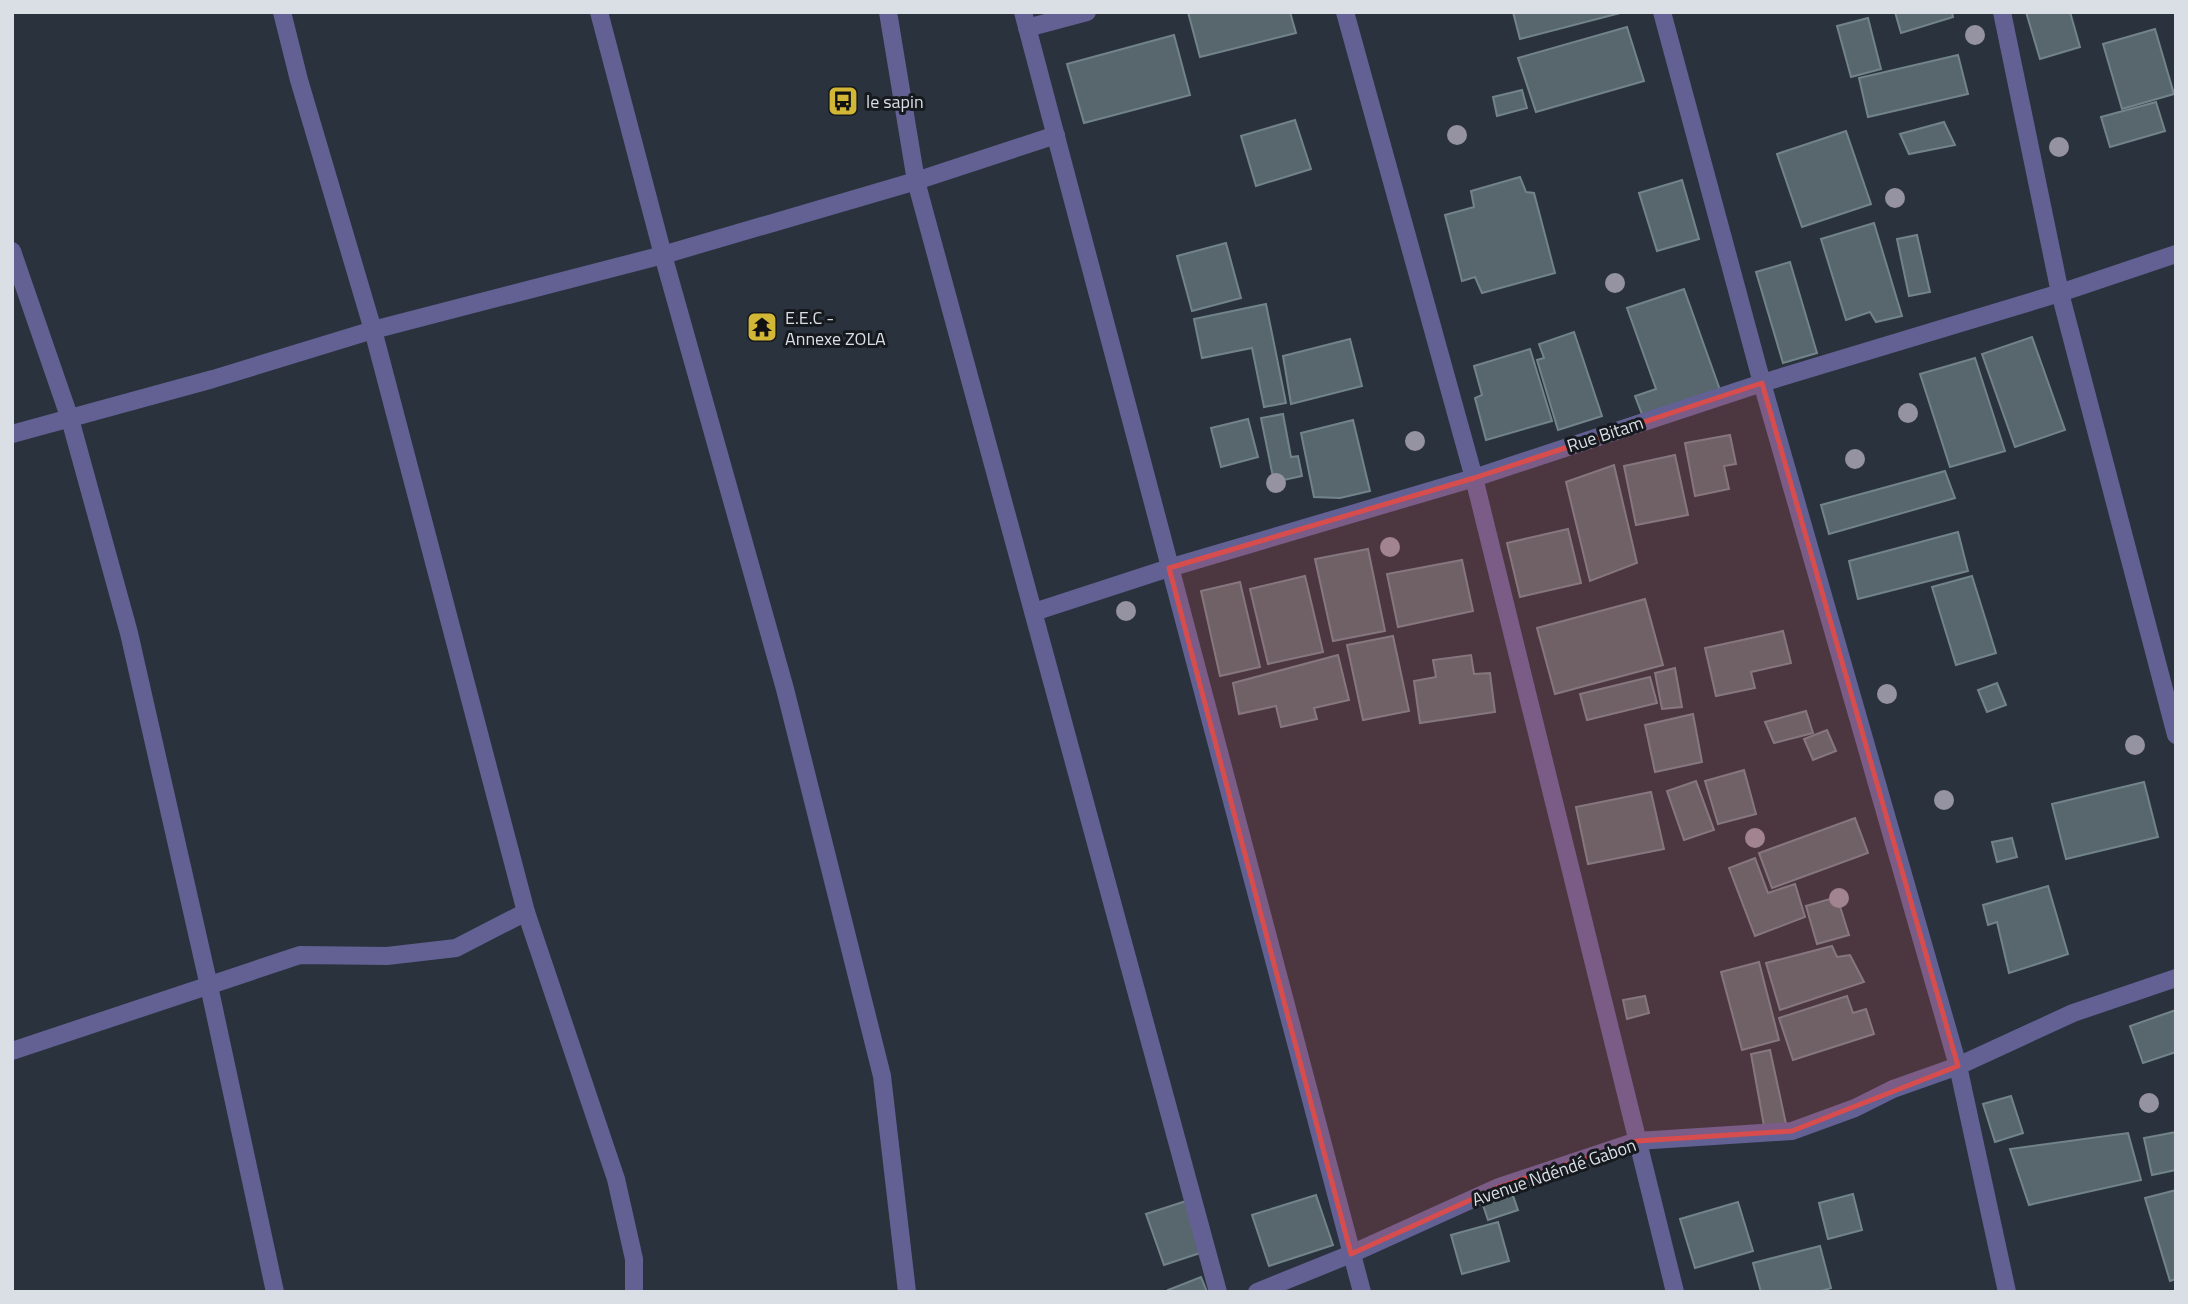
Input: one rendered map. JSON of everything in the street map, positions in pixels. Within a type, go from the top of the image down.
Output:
[{"type":"street","points":[[282,12],[299,80],[373,330],[526,912],[616,1179],[634,1259],[634,1292]]},
{"type":"street","points":[[599,12],[663,255],[785,689],[882,1076],[907,1292]]},
{"type":"street","points":[[888,12],[916,181],[1218,1292]]},
{"type":"street","points":[[1087,12],[1025,20],[1362,1292]]},
{"type":"street","points":[[1345,12],[1474,478],[1675,1292]]},
{"type":"street","points":[[1662,12],[1762,383],[1958,1066],[2007,1292]]},
{"type":"street","points":[[2002,12],[2060,293],[2176,735]]},
{"type":"street","points":[[12,434],[213,379],[373,330],[663,255],[916,181],[1056,135]]},
{"type":"street","points":[[12,251],[70,419],[129,633],[275,1292]]},
{"type":"street","name":"Rue Bitam","points":[[1034,612],[1169,568],[1474,478],[1762,383],[2060,293],[2176,254]]},
{"type":"street","points":[[12,1051],[300,955],[387,956],[456,947],[526,912]]},
{"type":"street","name":"Avenue Ndéndé Gabon","points":[[1256,1292],[1351,1254],[1499,1187],[1637,1141],[1792,1131],[1958,1066],[2073,1013],[2176,978]]},
{"type":"highlighted area","points":[[1762,383],[1958,1066],[1792,1131],[1637,1141],[1499,1187],[1351,1254],[1169,568],[1474,478]]},
{"type":"building","points":[[1188,12],[1290,12],[1296,33],[1200,57]]},
{"type":"building","points":[[1513,12],[1624,12],[1520,39]]},
{"type":"building","points":[[1895,12],[1952,12],[1953,17],[1901,33]]},
{"type":"building","points":[[2026,12],[2070,12],[2080,47],[2040,59]]},
{"type":"building","points":[[1868,18],[1881,69],[1851,77],[1837,26]]},
{"type":"building","points":[[1627,27],[1644,81],[1536,112],[1518,58]]},
{"type":"building","points":[[2155,29],[2174,94],[2122,109],[2103,44]]},
{"type":"building","points":[[1174,35],[1190,95],[1084,123],[1067,64]]},
{"type":"building","points":[[1958,55],[1968,94],[1868,117],[1859,78]]},
{"type":"building","points":[[1522,90],[1527,108],[1497,116],[1493,97]]},
{"type":"building","points":[[2156,102],[2165,131],[2110,147],[2101,117]]},
{"type":"building","points":[[1295,120],[1311,169],[1256,186],[1241,136]]},
{"type":"building","points":[[1944,122],[1955,145],[1909,154],[1900,134]]},
{"type":"building","points":[[1846,131],[1871,204],[1802,227],[1777,154]]},
{"type":"building","points":[[1520,177],[1526,192],[1534,193],[1555,273],[1482,293],[1475,277],[1462,281],[1445,215],[1474,207],[1471,191]]},
{"type":"building","points":[[1682,180],[1699,239],[1657,251],[1639,193]]},
{"type":"building","points":[[1874,223],[1902,316],[1876,322],[1870,312],[1846,320],[1821,239]]},
{"type":"building","points":[[1917,235],[1930,292],[1909,296],[1897,239]]},
{"type":"building","points":[[1226,243],[1241,298],[1192,311],[1177,256]]},
{"type":"building","points":[[1790,262],[1817,353],[1783,363],[1756,272]]},
{"type":"building","points":[[1684,289],[1720,390],[1643,417],[1635,396],[1656,389],[1627,308]]},
{"type":"building","points":[[1266,304],[1286,403],[1264,407],[1252,348],[1202,358],[1194,319]]},
{"type":"building","points":[[1574,332],[1602,416],[1558,430],[1537,360],[1544,358],[1539,344]]},
{"type":"building","points":[[2032,337],[2065,430],[2015,447],[1982,354]]},
{"type":"building","points":[[1350,339],[1362,386],[1291,404],[1283,356]]},
{"type":"building","points":[[1530,349],[1552,421],[1486,440],[1475,398],[1482,395],[1474,366]]},
{"type":"building","points":[[1975,358],[2005,451],[1950,467],[1920,374]]},
{"type":"building","points":[[1283,414],[1291,457],[1298,456],[1302,476],[1274,482],[1261,418]]},
{"type":"building","points":[[1248,419],[1258,457],[1221,467],[1211,428]]},
{"type":"building","points":[[1353,420],[1370,491],[1340,498],[1314,497],[1301,433]]},
{"type":"building","points":[[1730,435],[1736,464],[1724,466],[1729,489],[1695,496],[1685,443]]},
{"type":"building","points":[[1675,455],[1688,515],[1636,525],[1624,466]]},
{"type":"building","points":[[1614,465],[1637,563],[1590,581],[1566,482]]},
{"type":"building","points":[[1945,471],[1955,498],[1829,534],[1821,505]]},
{"type":"building","points":[[1568,529],[1581,583],[1520,597],[1507,543]]},
{"type":"building","points":[[1958,532],[1968,571],[1858,599],[1849,561]]},
{"type":"building","points":[[1368,549],[1385,631],[1333,641],[1315,559]]},
{"type":"building","points":[[1462,560],[1473,611],[1398,627],[1387,574]]},
{"type":"building","points":[[1305,576],[1323,652],[1268,664],[1250,589]]},
{"type":"building","points":[[1972,576],[1996,653],[1956,665],[1932,587]]},
{"type":"building","points":[[1240,582],[1260,667],[1220,676],[1201,591]]},
{"type":"building","points":[[1645,599],[1663,665],[1555,694],[1537,628]]},
{"type":"building","points":[[1783,631],[1791,663],[1751,672],[1755,688],[1716,696],[1705,648]]},
{"type":"building","points":[[1393,636],[1409,711],[1363,720],[1347,645]]},
{"type":"building","points":[[1338,655],[1349,700],[1314,708],[1317,719],[1281,727],[1276,706],[1239,714],[1233,683]]},
{"type":"building","points":[[1471,655],[1474,674],[1490,673],[1495,712],[1420,723],[1414,681],[1436,677],[1433,660]]},
{"type":"building","points":[[1675,668],[1682,707],[1662,709],[1655,673]]},
{"type":"building","points":[[1650,677],[1657,703],[1587,720],[1580,694]]},
{"type":"building","points":[[1997,683],[2006,705],[1987,712],[1978,690]]},
{"type":"building","points":[[1806,711],[1813,733],[1774,743],[1765,722]]},
{"type":"building","points":[[1693,714],[1702,762],[1655,772],[1645,725]]},
{"type":"building","points":[[1827,730],[1836,751],[1813,760],[1804,739]]},
{"type":"building","points":[[1744,770],[1756,814],[1718,824],[1705,781]]},
{"type":"building","points":[[1696,781],[1714,830],[1684,840],[1667,791]]},
{"type":"building","points":[[2144,782],[2158,837],[2066,859],[2052,804]]},
{"type":"building","points":[[1651,792],[1664,849],[1588,864],[1576,807]]},
{"type":"building","points":[[1855,818],[1868,853],[1772,888],[1759,853]]},
{"type":"building","points":[[2012,838],[2017,857],[1997,862],[1992,842]]},
{"type":"building","points":[[1755,858],[1768,893],[1795,884],[1805,917],[1755,936],[1729,868]]},
{"type":"building","points":[[2048,886],[2068,954],[2009,973],[1997,922],[1988,925],[1983,905]]},
{"type":"building","points":[[1837,897],[1849,935],[1817,944],[1806,906]]},
{"type":"building","points":[[1832,946],[1837,957],[1850,955],[1864,982],[1780,1010],[1766,963]]},
{"type":"building","points":[[1759,962],[1779,1040],[1742,1050],[1721,972]]},
{"type":"building","points":[[1645,996],[1649,1013],[1627,1019],[1623,1000]]},
{"type":"building","points":[[1847,996],[1853,1013],[1866,1009],[1874,1034],[1793,1060],[1779,1018]]},
{"type":"building","points":[[2176,1010],[2176,1052],[2143,1063],[2130,1026]]},
{"type":"building","points":[[1770,1050],[1786,1124],[1764,1126],[1751,1054]]},
{"type":"building","points":[[2011,1096],[2023,1133],[1995,1142],[1983,1104]]},
{"type":"building","points":[[2176,1132],[2176,1170],[2152,1175],[2144,1138]]},
{"type":"building","points":[[2128,1133],[2141,1180],[2029,1205],[2010,1149]]},
{"type":"building","points":[[1511,1190],[1518,1210],[1488,1220],[1481,1199]]},
{"type":"building","points":[[2176,1190],[2176,1279],[2170,1281],[2145,1198]]},
{"type":"building","points":[[1853,1194],[1862,1230],[1828,1239],[1819,1203]]},
{"type":"building","points":[[1316,1195],[1333,1245],[1269,1266],[1252,1215]]},
{"type":"building","points":[[1186,1201],[1203,1252],[1164,1265],[1146,1214]]},
{"type":"building","points":[[1738,1202],[1753,1251],[1695,1268],[1680,1219]]},
{"type":"building","points":[[1498,1222],[1509,1261],[1462,1274],[1451,1235]]},
{"type":"building","points":[[1820,1246],[1831,1288],[1818,1292],[1761,1292],[1753,1263]]},
{"type":"building","points":[[1201,1277],[1207,1292],[1168,1290]]},
{"type":"place","name":"le sapin","points":[[843,101]]},
{"type":"place","name":"E.E.C - Annexe ZOLA","points":[[762,327]]}]
